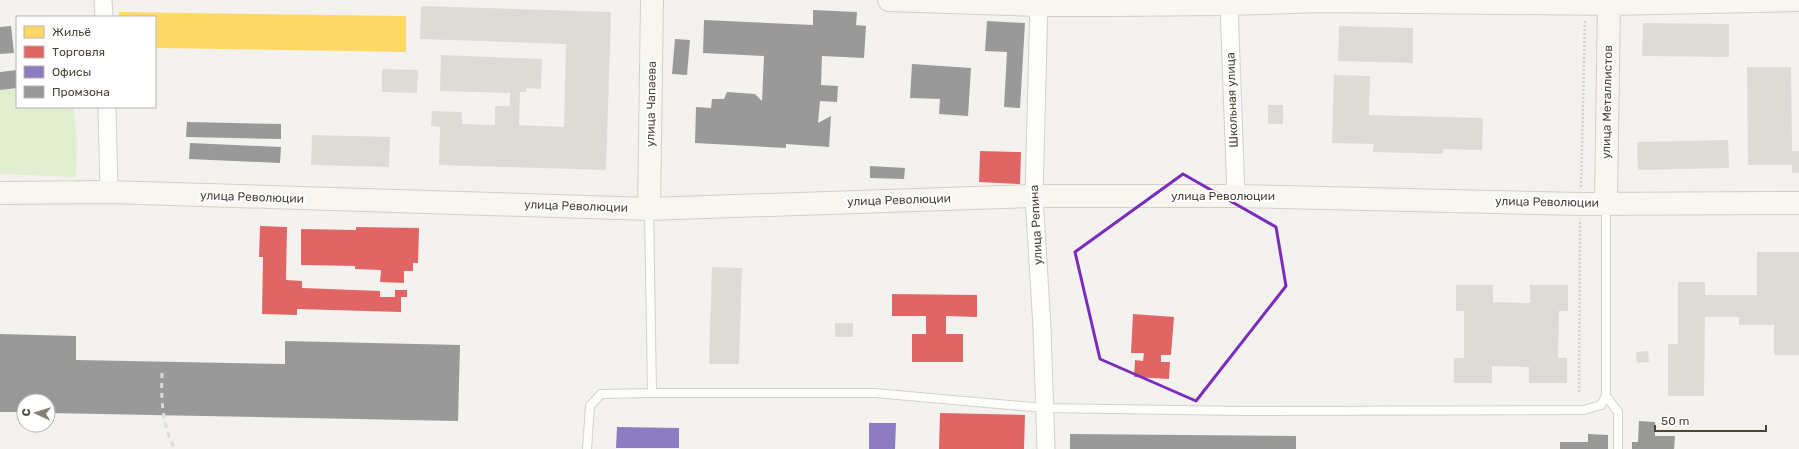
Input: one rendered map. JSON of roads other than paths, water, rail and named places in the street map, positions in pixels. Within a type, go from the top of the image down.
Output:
[{"type":"street","points":[[103,0],[104,16]]},
{"type":"street","name":"улица Чапаева","points":[[649,209],[652,0]]},
{"type":"street","points":[[889,0],[1111,3],[1324,0],[1609,2],[1799,0]]},
{"type":"street","name":"улица Репина","points":[[1039,2],[1034,196],[1042,328],[1046,449]]},
{"type":"street","name":"Школьная улица","points":[[1229,2],[1236,196]]},
{"type":"street","name":"улица Металлистов","points":[[1606,203],[1609,2]]},
{"type":"street","points":[[107,108],[109,192]]},
{"type":"street","name":"улица Революции","points":[[0,193],[109,192],[649,209],[1034,196],[1236,196],[1606,203],[1799,203]]},
{"type":"lane","points":[[587,449],[590,406],[601,394],[875,394],[1044,408],[1242,411],[1584,410],[1601,405],[1606,396],[1606,203]]},
{"type":"lane","points":[[649,209],[652,393]]},
{"type":"lane","points":[[1606,396],[1618,412],[1618,449]]},
{"type":"railway","points":[[162,373],[163,412],[167,431],[175,449]]}]
